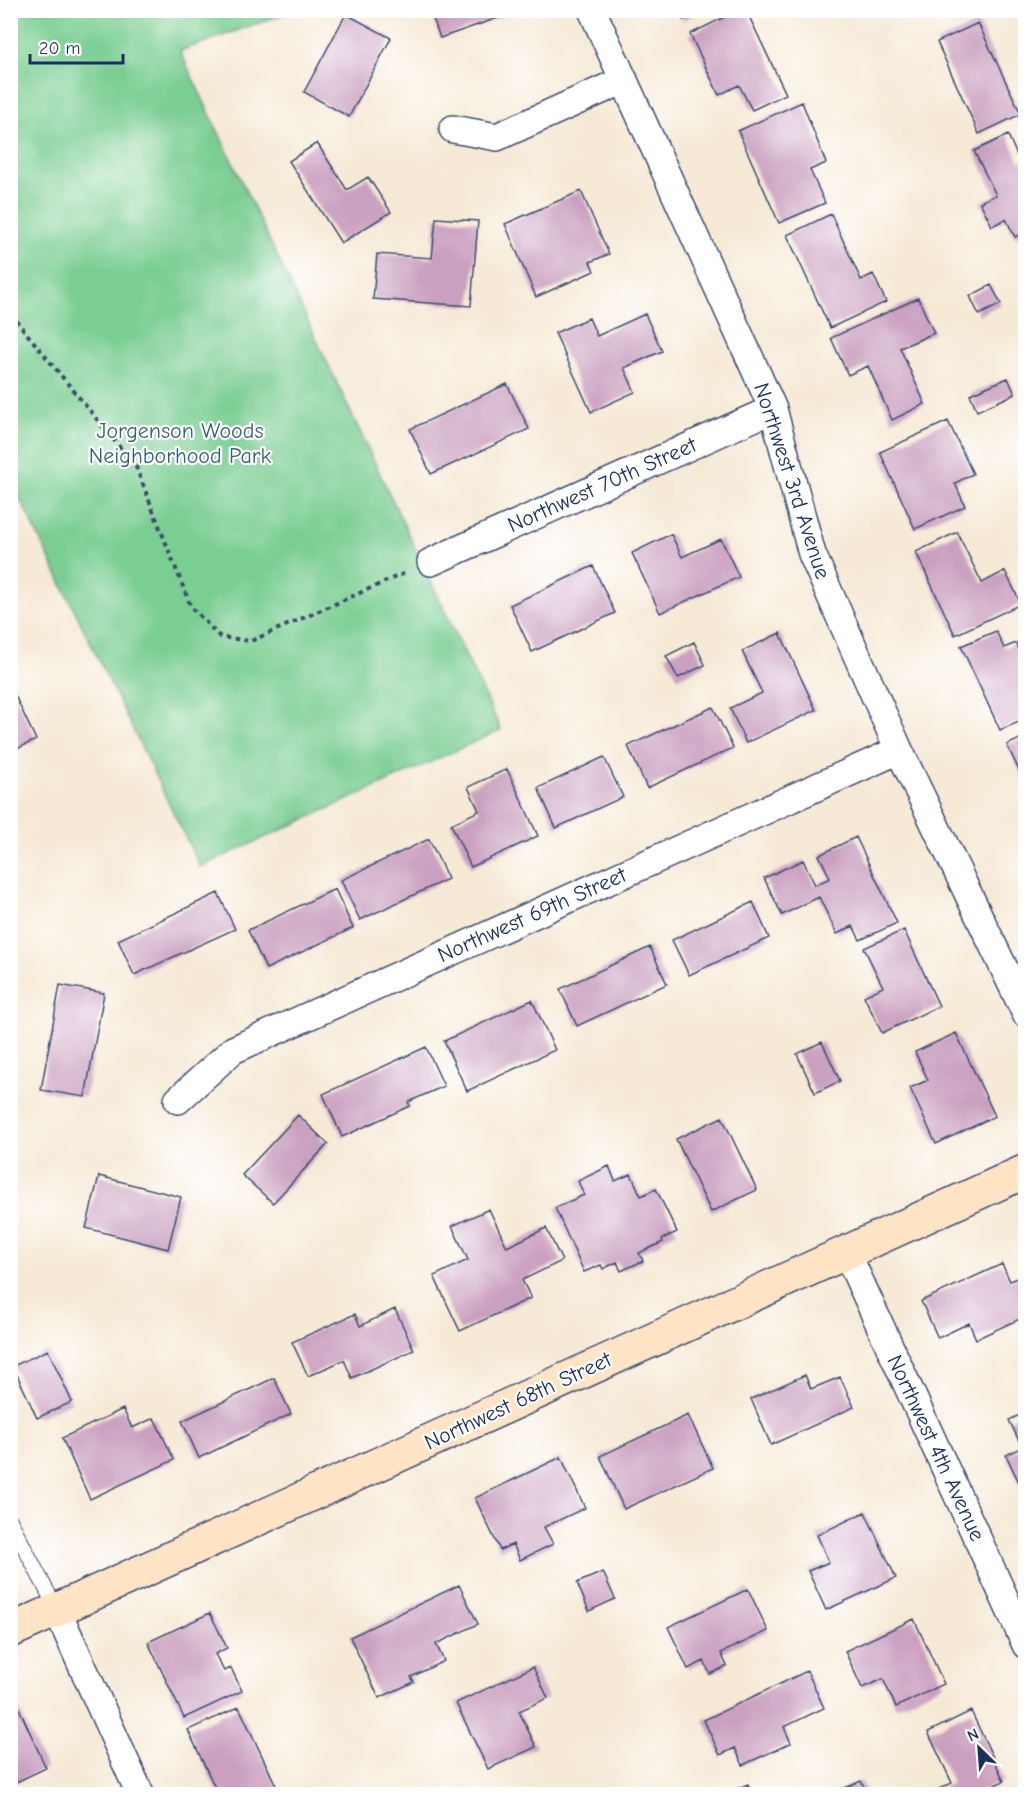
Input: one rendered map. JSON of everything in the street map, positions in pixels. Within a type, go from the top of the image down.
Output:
[{"type":"street","name":"Northwest 3rd Avenue","points":[[592,10],[773,409],[812,554],[899,750],[1026,1014]]},
{"type":"street","points":[[453,129],[497,137],[624,80]]},
{"type":"street","name":"Northwest 70th Street","points":[[431,562],[773,409]]},
{"type":"street","name":"Northwest 69th Street","points":[[178,1100],[233,1050],[899,750]]},
{"type":"street","name":"Northwest 68th Street","points":[[10,1631],[1026,1171]]},
{"type":"street","name":"Northwest 4th Avenue","points":[[846,1251],[1022,1630]]},
{"type":"street","points":[[57,1610],[140,1794]]},
{"type":"lane","points":[[10,1520],[57,1610]]},
{"type":"path","points":[[10,313],[136,467],[191,607],[220,637],[251,641],[431,562]]},
{"type":"green space","name":"Jorgenson Woods Neighborhood Park","points":[[11,11],[292,11],[180,51],[501,730],[200,867],[11,480]]},
{"type":"building","points":[[430,10],[518,10],[518,11],[440,38]]},
{"type":"building","points":[[678,10],[702,10],[683,20]]},
{"type":"building","points":[[739,10],[746,10],[786,94],[752,110],[739,85],[719,95],[690,34]]},
{"type":"building","points":[[346,14],[391,38],[349,117],[304,92]]},
{"type":"building","points":[[978,23],[1021,114],[979,134],[937,42]]},
{"type":"building","points":[[802,102],[826,163],[810,170],[825,203],[779,223],[738,131]]},
{"type":"building","points":[[1008,135],[1020,162],[1026,159],[1026,232],[1015,237],[1006,219],[992,226],[980,202],[996,195],[974,151]]},
{"type":"building","points":[[317,143],[347,190],[368,177],[391,212],[341,243],[289,161]]},
{"type":"building","points":[[581,191],[609,254],[590,262],[594,271],[536,297],[505,224]]},
{"type":"building","points":[[831,214],[861,280],[873,274],[886,302],[830,328],[787,235]]},
{"type":"building","points":[[436,218],[478,221],[471,306],[373,299],[377,254],[432,258]]},
{"type":"building","points":[[991,285],[1001,304],[979,315],[970,296]]},
{"type":"building","points":[[918,298],[934,333],[900,348],[925,404],[892,420],[868,366],[848,375],[831,338]]},
{"type":"building","points":[[645,314],[662,351],[624,368],[635,392],[591,412],[555,333],[589,318],[597,336]]},
{"type":"building","points":[[1008,378],[1015,394],[977,411],[970,394]]},
{"type":"building","points":[[507,384],[529,429],[431,474],[410,429]]},
{"type":"building","points":[[948,421],[973,474],[955,483],[965,506],[915,529],[880,452]]},
{"type":"building","points":[[957,532],[982,583],[1005,571],[1021,604],[955,635],[916,552]]},
{"type":"building","points":[[671,534],[682,557],[721,539],[739,577],[660,613],[632,553]]},
{"type":"building","points":[[593,566],[615,613],[532,652],[510,605]]},
{"type":"building","points":[[996,631],[1004,648],[1016,643],[1026,663],[1026,719],[1000,730],[961,646]]},
{"type":"building","points":[[780,633],[816,710],[746,743],[730,708],[762,693],[742,651]]},
{"type":"building","points":[[694,642],[705,665],[678,678],[666,656]]},
{"type":"building","points":[[10,685],[36,740],[10,752]]},
{"type":"building","points":[[713,707],[733,748],[647,788],[628,746]]},
{"type":"building","points":[[1026,736],[1026,785],[1007,745]]},
{"type":"building","points":[[604,757],[623,797],[556,828],[538,788]]},
{"type":"building","points":[[507,769],[538,836],[471,867],[451,824],[479,811],[468,787]]},
{"type":"building","points":[[856,837],[897,923],[860,940],[853,926],[837,934],[819,897],[782,915],[764,878],[803,860],[815,885],[830,878],[819,855]]},
{"type":"building","points":[[429,839],[448,879],[360,920],[341,880]]},
{"type":"building","points":[[335,889],[353,928],[266,969],[248,930]]},
{"type":"building","points":[[218,893],[235,929],[134,975],[118,940]]},
{"type":"building","points":[[753,902],[769,938],[689,975],[672,940]]},
{"type":"building","points":[[904,930],[939,1006],[882,1033],[864,996],[883,987],[864,948]]},
{"type":"building","points":[[650,947],[667,984],[577,1026],[560,989]]},
{"type":"building","points":[[60,985],[104,993],[85,1097],[41,1090]]},
{"type":"building","points":[[532,1000],[555,1050],[467,1091],[444,1041]]},
{"type":"building","points":[[956,1033],[995,1116],[936,1144],[910,1088],[928,1080],[915,1052]]},
{"type":"building","points":[[822,1042],[840,1081],[815,1093],[797,1054]]},
{"type":"building","points":[[426,1047],[444,1086],[408,1102],[410,1106],[342,1137],[323,1094]]},
{"type":"building","points":[[298,1115],[328,1144],[273,1203],[242,1175]]},
{"type":"building","points":[[722,1117],[757,1190],[711,1212],[676,1139]]},
{"type":"building","points":[[609,1166],[615,1181],[631,1174],[641,1196],[656,1189],[677,1232],[662,1239],[663,1242],[639,1253],[643,1261],[621,1271],[617,1262],[603,1269],[601,1265],[584,1272],[555,1208],[584,1195],[578,1181]]},
{"type":"building","points":[[99,1176],[181,1197],[168,1249],[86,1228]]},
{"type":"building","points":[[489,1209],[507,1247],[546,1228],[562,1261],[522,1280],[531,1298],[460,1331],[434,1276],[468,1260],[452,1226]]},
{"type":"building","points":[[1002,1264],[1010,1281],[1026,1274],[1026,1316],[976,1339],[969,1323],[938,1338],[921,1301]]},
{"type":"building","points":[[395,1309],[414,1350],[352,1378],[344,1360],[308,1376],[292,1342],[355,1314],[360,1326]]},
{"type":"building","points":[[48,1350],[72,1402],[37,1418],[13,1366]]},
{"type":"building","points":[[805,1375],[811,1389],[840,1377],[854,1407],[771,1445],[751,1399]]},
{"type":"building","points":[[274,1378],[291,1414],[199,1458],[182,1421]]},
{"type":"building","points":[[123,1409],[132,1428],[154,1418],[174,1460],[90,1499],[62,1438]]},
{"type":"building","points":[[1026,1412],[1026,1497],[1006,1455],[1022,1447],[1009,1420]]},
{"type":"building","points":[[688,1415],[713,1468],[624,1509],[600,1456]]},
{"type":"building","points":[[561,1457],[585,1508],[544,1527],[553,1544],[520,1560],[513,1544],[500,1550],[475,1498]]},
{"type":"building","points":[[865,1512],[896,1578],[826,1610],[808,1571],[829,1562],[817,1535]]},
{"type":"building","points":[[603,1572],[615,1599],[589,1611],[577,1583]]},
{"type":"building","points":[[459,1585],[478,1624],[436,1644],[444,1661],[411,1677],[414,1682],[379,1698],[350,1637]]},
{"type":"building","points":[[748,1589],[768,1631],[721,1653],[727,1666],[710,1674],[704,1661],[688,1669],[668,1627]]},
{"type":"building","points":[[210,1613],[227,1648],[215,1654],[224,1671],[231,1668],[242,1691],[184,1718],[148,1642]]},
{"type":"building","points":[[914,1619],[944,1684],[896,1707],[883,1679],[862,1688],[845,1651]]},
{"type":"building","points":[[533,1667],[548,1698],[519,1711],[536,1747],[488,1769],[456,1703]]},
{"type":"building","points":[[807,1671],[824,1708],[784,1727],[791,1743],[743,1765],[735,1748],[720,1755],[704,1720]]},
{"type":"building","points":[[17,1704],[46,1768],[10,1785],[10,1707]]},
{"type":"building","points":[[239,1707],[279,1792],[218,1794],[188,1730]]},
{"type":"building","points":[[971,1711],[1004,1781],[975,1794],[928,1794],[952,1783],[928,1732]]},
{"type":"building","points":[[861,1781],[868,1794],[832,1794]]},
{"type":"building","points":[[748,1784],[752,1794],[725,1794]]}]
